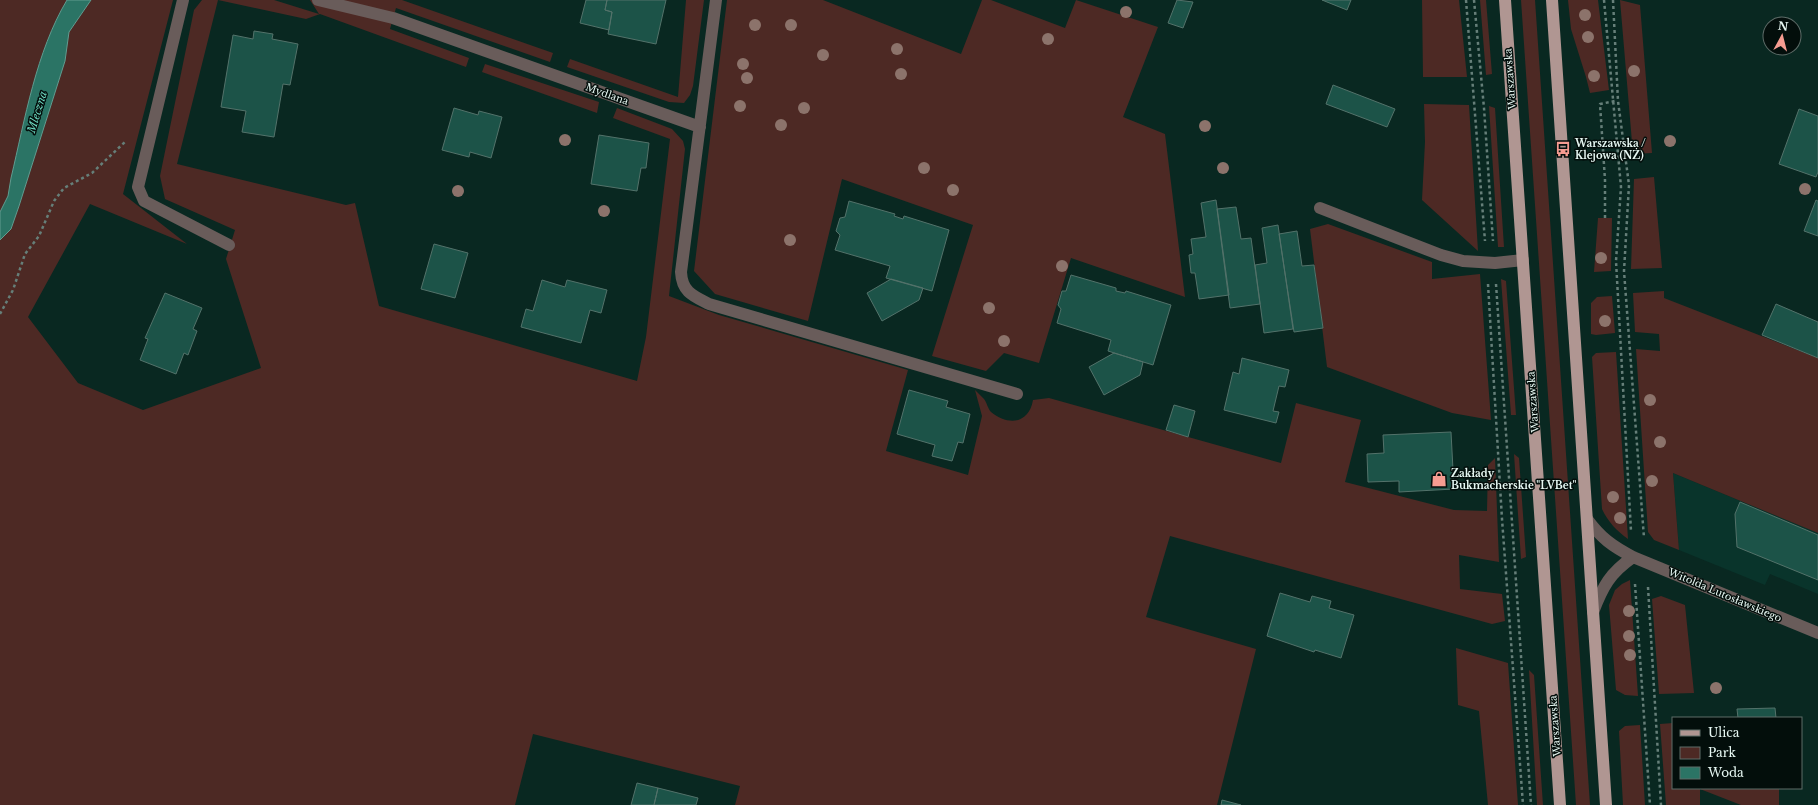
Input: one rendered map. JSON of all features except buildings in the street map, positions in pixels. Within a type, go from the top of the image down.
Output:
[{"type":"main road","name":"Warszawska","points":[[1505,0],[1560,805]]},
{"type":"main road","points":[[1552,0],[1606,805]]},
{"type":"street","points":[[183,0],[138,187],[144,201],[229,245]]},
{"type":"street","name":"Mydlana","points":[[318,0],[393,18],[700,128]]},
{"type":"street","points":[[716,0],[681,272],[681,282],[686,290],[709,304],[1017,394]]},
{"type":"street","points":[[1320,208],[1441,256],[1463,261],[1491,263],[1523,260]]},
{"type":"street","name":"Witolda Lutosławskiego","points":[[1587,519],[1599,534],[1612,546],[1633,557],[1818,633]]},
{"type":"street","points":[[1593,612],[1601,590],[1610,576],[1633,557]]},
{"type":"path","points":[[1466,0],[1491,263],[1531,805]]},
{"type":"path","points":[[1474,0],[1484,96],[1502,519],[1523,805]]},
{"type":"path","points":[[1604,0],[1621,187],[1616,261],[1633,557],[1650,805]]},
{"type":"path","points":[[1613,0],[1618,101],[1629,185],[1624,271],[1646,562],[1661,805]]},
{"type":"path","points":[[1605,218],[1605,180],[1600,104],[1618,101]]},
{"type":"path","points":[[0,314],[13,290],[25,254],[39,236],[54,201],[64,188],[92,173],[129,137],[152,128]]},
{"type":"shaded area","points":[[1673,473],[1818,533],[1818,594],[1770,574],[1765,585],[1679,550]]},
{"type":"green space","points":[[0,0],[67,0],[56,20],[39,64],[27,109],[8,196],[0,212]]},
{"type":"green space","points":[[91,0],[173,0],[123,194],[187,244],[90,204],[28,317],[78,383],[143,410],[261,368],[226,259],[235,230],[165,199],[160,176],[194,10],[202,0],[218,0],[177,164],[346,205],[355,203],[379,306],[637,381],[646,337],[670,139],[613,118],[617,108],[672,129],[683,141],[685,149],[669,296],[719,315],[908,370],[886,451],[968,475],[982,416],[975,390],[984,399],[991,412],[1011,421],[1022,418],[1027,414],[1031,408],[1033,400],[1049,398],[1281,463],[1296,403],[1361,420],[1345,482],[1454,510],[1487,511],[1488,465],[1495,458],[1499,562],[1459,555],[1460,589],[1502,594],[1505,621],[1492,624],[1170,536],[1146,617],[1256,649],[1217,805],[735,805],[740,786],[533,734],[515,805],[0,805],[0,240],[11,229],[19,206],[65,61],[69,32]]},
{"type":"green space","points":[[218,0],[274,0],[319,14],[310,0],[402,0],[553,53],[550,62],[396,8],[390,29],[469,58],[466,67],[320,14],[306,19]]},
{"type":"green space","points":[[686,0],[704,0],[693,86],[690,95],[684,103],[669,102],[567,67],[570,59],[678,97]]},
{"type":"green space","points":[[727,0],[823,0],[961,54],[982,0],[991,0],[1065,28],[1076,0],[1158,27],[1123,117],[1165,134],[1185,297],[1071,258],[1039,363],[1004,353],[986,371],[932,356],[973,225],[842,179],[808,321],[715,294],[694,271]]},
{"type":"green space","points":[[1422,0],[1459,0],[1467,77],[1423,77]]},
{"type":"green space","points":[[1480,0],[1486,0],[1492,74],[1486,75]]},
{"type":"green space","points":[[1521,0],[1535,0],[1590,805],[1576,805]]},
{"type":"green space","points":[[1568,0],[1598,0],[1609,90],[1590,93],[1571,29]]},
{"type":"green space","points":[[1620,0],[1640,5],[1652,153],[1633,154]]},
{"type":"green space","points":[[485,64],[599,102],[597,113],[482,72]]},
{"type":"green space","points":[[1424,104],[1469,105],[1478,251],[1422,200],[1425,142]]},
{"type":"green space","points":[[1489,106],[1495,108],[1504,247],[1498,247]]},
{"type":"green space","points":[[1654,177],[1662,268],[1631,269],[1634,179]]},
{"type":"green space","points":[[1598,218],[1612,218],[1611,271],[1594,272]]},
{"type":"green space","points":[[1328,224],[1432,262],[1432,279],[1480,274],[1491,420],[1452,413],[1327,367],[1310,229]]},
{"type":"green space","points":[[1501,279],[1506,281],[1516,415],[1511,415]]},
{"type":"green space","points":[[1664,291],[1664,298],[1818,358],[1818,533],[1673,473],[1679,550],[1654,540],[1648,532],[1636,349],[1660,351],[1659,334],[1635,332],[1633,293]]},
{"type":"green space","points":[[1612,296],[1615,333],[1596,335],[1591,334],[1591,303],[1597,297]]},
{"type":"green space","points":[[1616,352],[1628,539],[1613,526],[1602,509],[1592,357],[1596,353]]},
{"type":"green space","points":[[1514,454],[1519,458],[1526,557],[1521,559]]},
{"type":"green space","points":[[1630,580],[1638,696],[1625,695],[1616,690],[1609,605],[1615,590]]},
{"type":"green space","points":[[1661,596],[1685,605],[1694,693],[1659,694],[1652,599]]},
{"type":"green space","points":[[1456,648],[1508,663],[1518,805],[1488,805],[1479,711],[1458,705]]},
{"type":"green space","points":[[1529,670],[1534,675],[1543,805],[1537,805]]},
{"type":"green space","points":[[1672,723],[1672,789],[1700,789],[1700,805],[1666,805],[1660,724]]},
{"type":"green space","points":[[1640,725],[1645,805],[1623,805],[1619,731],[1625,726]]},
{"type":"green space","points":[[1700,789],[1779,789],[1779,805],[1741,805]]},
{"type":"water","name":"Mleczna","points":[[67,0],[91,0],[69,32],[65,61],[19,206],[11,229],[0,240],[0,212],[8,196],[27,109],[39,64],[56,20]]},
{"type":"place","name":"Warszawska / Klejowa (NŻ)","points":[[1563,149]]},
{"type":"place","name":"Zakłady Bukmacherskie \"LVBet\"","points":[[1439,479]]}]
